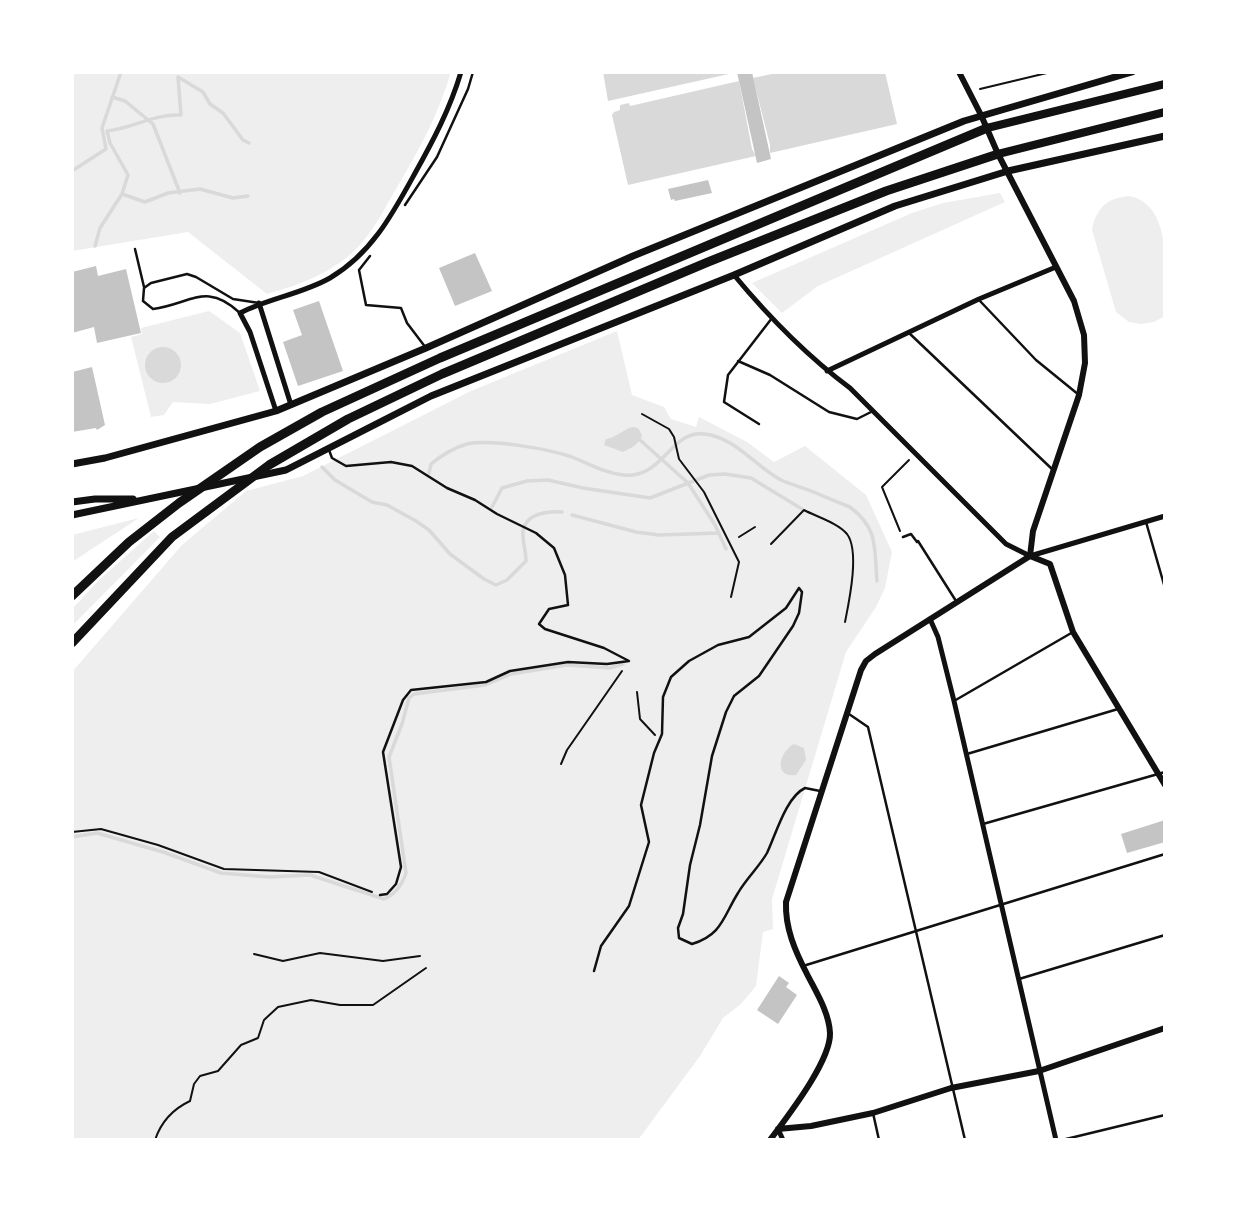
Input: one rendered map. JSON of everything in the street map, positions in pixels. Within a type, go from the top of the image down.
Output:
[{"type":"highway","points":[[72,596],[129,542],[179,503],[260,447],[323,412],[440,358],[987,128]]},
{"type":"highway","points":[[72,643],[172,537],[269,465],[348,419],[442,374],[708,262],[873,196],[998,153]]},
{"type":"main road","points":[[72,464],[105,458],[275,411],[634,256],[981,115],[1132,72]]},
{"type":"main road","points":[[987,128],[1165,84]]},
{"type":"main road","points":[[998,153],[1165,112]]},
{"type":"main road","points":[[72,515],[286,470],[430,396],[734,275],[895,206],[1008,171],[1165,136]]},
{"type":"main road","points":[[72,502],[144,499]]},
{"type":"street","points":[[275,411],[250,332],[240,313],[259,303],[309,288],[328,279],[359,257],[376,239],[438,133],[461,72]]},
{"type":"street","points":[[959,72],[1074,301],[1084,335],[1084,363],[1079,395],[1033,531],[1030,556]]},
{"type":"street","points":[[827,371],[979,299],[1056,267]]},
{"type":"street","points":[[734,275],[772,318],[827,371],[849,388],[1006,544],[1051,564],[1073,632],[1119,709],[1162,773],[1165,785]]},
{"type":"street","points":[[259,303],[291,405]]},
{"type":"street","points":[[770,1140],[828,1050],[828,1022],[788,926],[786,902],[846,712],[866,661],[1030,556],[1165,516]]},
{"type":"street","points":[[930,619],[938,637],[984,824],[1056,1140]]},
{"type":"street","points":[[778,1129],[811,1126],[873,1113],[951,1088],[1039,1071],[1165,1028]]},
{"type":"street","points":[[778,1129],[783,1140]]},
{"type":"lane","points":[[405,205],[438,158],[473,72]]},
{"type":"lane","points":[[135,249],[144,288],[144,301],[153,309],[208,294],[230,304],[240,313]]},
{"type":"lane","points":[[370,256],[359,270],[366,304],[401,309],[407,323],[426,348]]},
{"type":"lane","points":[[144,288],[151,283],[187,274],[196,276],[233,299],[259,303]]},
{"type":"lane","points":[[979,299],[1035,360],[1079,395]]},
{"type":"lane","points":[[759,424],[724,402],[728,375],[772,318]]},
{"type":"lane","points":[[908,332],[1053,470]]},
{"type":"lane","points":[[738,361],[770,375],[829,412],[857,419],[871,412]]},
{"type":"lane","points":[[329,450],[332,458],[346,466],[391,462],[412,466],[447,488],[536,533],[554,548],[565,575],[568,605],[549,609],[539,624],[545,629],[604,648],[629,661]]},
{"type":"lane","points":[[1146,522],[1165,588]]},
{"type":"lane","points":[[903,537],[911,534],[918,541],[956,601]]},
{"type":"lane","points":[[594,971],[601,946],[629,906],[649,842],[641,805],[654,752],[662,734],[663,697],[671,677],[689,661],[718,645],[749,637],[786,608],[799,588],[802,592],[799,613],[793,626],[759,676],[734,696],[726,712],[712,756],[690,864],[683,914],[678,928],[679,938],[692,944],[709,937],[720,927],[737,894],[765,855],[794,796],[805,788],[820,791]]},
{"type":"lane","points":[[954,701],[1073,632]]},
{"type":"lane","points":[[380,895],[387,894],[396,884],[401,867],[383,752],[403,700],[411,690],[485,682],[510,671],[568,662],[607,664],[629,661]]},
{"type":"lane","points":[[967,754],[1119,709]]},
{"type":"lane","points":[[846,712],[868,727],[965,1140]]},
{"type":"lane","points":[[984,824],[1162,773]]},
{"type":"lane","points":[[803,966],[1165,854]]},
{"type":"lane","points":[[1019,979],[1165,935]]},
{"type":"lane","points":[[873,1113],[879,1140]]},
{"type":"lane","points":[[1062,1140],[1165,1115]]},
{"type":"path","points":[[979,89],[1051,72]]},
{"type":"path","points":[[642,414],[669,429],[674,437],[679,459],[704,492],[723,530],[738,562],[731,597]]},
{"type":"path","points":[[903,537],[882,487],[914,454]]},
{"type":"path","points":[[771,544],[804,510],[841,528],[847,534],[851,541],[853,559],[845,622]]},
{"type":"path","points":[[739,537],[755,527]]},
{"type":"path","points":[[561,764],[567,750],[629,661]]},
{"type":"path","points":[[637,692],[640,719],[656,735]]},
{"type":"path","points":[[72,832],[101,829],[158,845],[224,869],[319,872],[380,895]]},
{"type":"path","points":[[254,954],[283,961],[320,953],[383,961],[419,956]]},
{"type":"path","points":[[155,1140],[160,1125],[190,1101],[194,1084],[200,1076],[218,1071],[241,1045],[258,1038],[261,1024],[273,1009],[311,1000],[340,1005],[373,1005],[426,968]]},
{"type":"shaded area","points":[[72,72],[451,72],[440,104],[420,146],[380,218],[361,244],[327,271],[267,294],[188,232],[72,251]]},
{"type":"shaded area","points":[[603,72],[738,72],[608,101]]},
{"type":"shaded area","points":[[781,72],[885,72],[897,124],[770,153],[753,78]]},
{"type":"shaded area","points":[[739,81],[752,149],[756,156],[628,185],[612,115],[620,110],[620,105],[629,103],[630,106]]},
{"type":"shaded area","points":[[1000,193],[1005,202],[818,286],[782,313],[752,283],[912,213],[943,203]]},
{"type":"shaded area","points":[[1129,196],[1144,202],[1154,213],[1161,228],[1166,265],[1165,316],[1154,322],[1141,324],[1129,322],[1116,312],[1092,230],[1096,216],[1104,206],[1114,199]]},
{"type":"shaded area","points":[[209,311],[240,333],[260,391],[210,404],[173,402],[164,415],[151,417],[131,337],[142,334],[141,328]]},
{"type":"shaded area","points":[[617,331],[632,395],[664,407],[671,419],[696,427],[699,417],[747,442],[774,462],[805,446],[866,495],[892,552],[885,588],[876,607],[846,652],[772,899],[773,929],[763,932],[756,986],[741,1004],[723,1018],[700,1056],[638,1140],[72,1140],[72,672],[182,545],[246,491],[303,476],[471,391]]},
{"type":"shaded area","points":[[163,347],[176,352],[181,365],[176,378],[163,383],[150,378],[145,365],[150,352]]},
{"type":"shaded area","points":[[633,427],[638,428],[642,435],[632,448],[623,452],[604,445],[606,439]]},
{"type":"shaded area","points":[[139,518],[72,562],[72,535]]},
{"type":"shaded area","points":[[154,531],[160,537],[72,626],[73,608],[100,579]]},
{"type":"shaded area","points":[[794,744],[804,748],[806,760],[796,775],[789,775],[781,769],[781,764],[785,753]]},
{"type":"building","points":[[737,72],[752,72],[771,159],[757,163]]},
{"type":"building","points":[[708,180],[712,193],[671,200],[668,189]]},
{"type":"building","points":[[475,253],[492,291],[455,306],[439,268]]},
{"type":"building","points":[[96,266],[98,276],[126,269],[141,333],[97,343],[94,327],[72,333],[72,272]]},
{"type":"building","points":[[319,301],[343,371],[298,386],[283,342],[302,335],[293,310]]},
{"type":"building","points":[[92,367],[105,425],[97,430],[72,432],[72,372]]},
{"type":"building","points":[[1165,820],[1165,842],[1127,853],[1121,834]]},
{"type":"building","points":[[779,976],[789,983],[786,987],[797,995],[778,1024],[757,1010]]},
{"type":"waterway","points":[[72,171],[106,149],[102,128],[121,72]]},
{"type":"waterway","points":[[95,246],[100,228],[122,194],[128,175],[110,143],[107,131],[161,117],[181,115],[178,77],[203,92],[210,104],[223,113],[243,140],[249,143]]},
{"type":"waterway","points":[[112,97],[125,101],[153,124],[180,193]]},
{"type":"waterway","points":[[122,194],[145,202],[168,193],[200,189],[233,198],[248,196]]},
{"type":"waterway","points":[[429,473],[431,464],[452,450],[467,444],[491,443],[549,451],[610,472],[637,474],[658,463],[683,439],[692,435],[715,436],[735,446],[781,480],[850,507],[859,515],[866,523],[873,540],[877,581]]},
{"type":"waterway","points":[[640,440],[688,483],[715,525],[726,549]]},
{"type":"waterway","points":[[322,467],[335,480],[372,502],[387,505],[416,521],[429,530],[450,554],[496,585],[507,580],[526,561],[523,531],[528,520],[544,513],[562,512]]},
{"type":"waterway","points":[[492,507],[502,488],[527,481],[548,480],[650,498],[709,475],[725,474],[751,478],[802,509]]},
{"type":"waterway","points":[[572,515],[636,532],[659,535],[719,533]]},
{"type":"waterway","points":[[72,837],[97,833],[163,852],[221,873],[269,877],[310,875],[384,899],[398,889],[406,873],[389,757],[409,698],[414,694],[485,685],[511,674],[567,665],[610,668],[623,664]]}]
